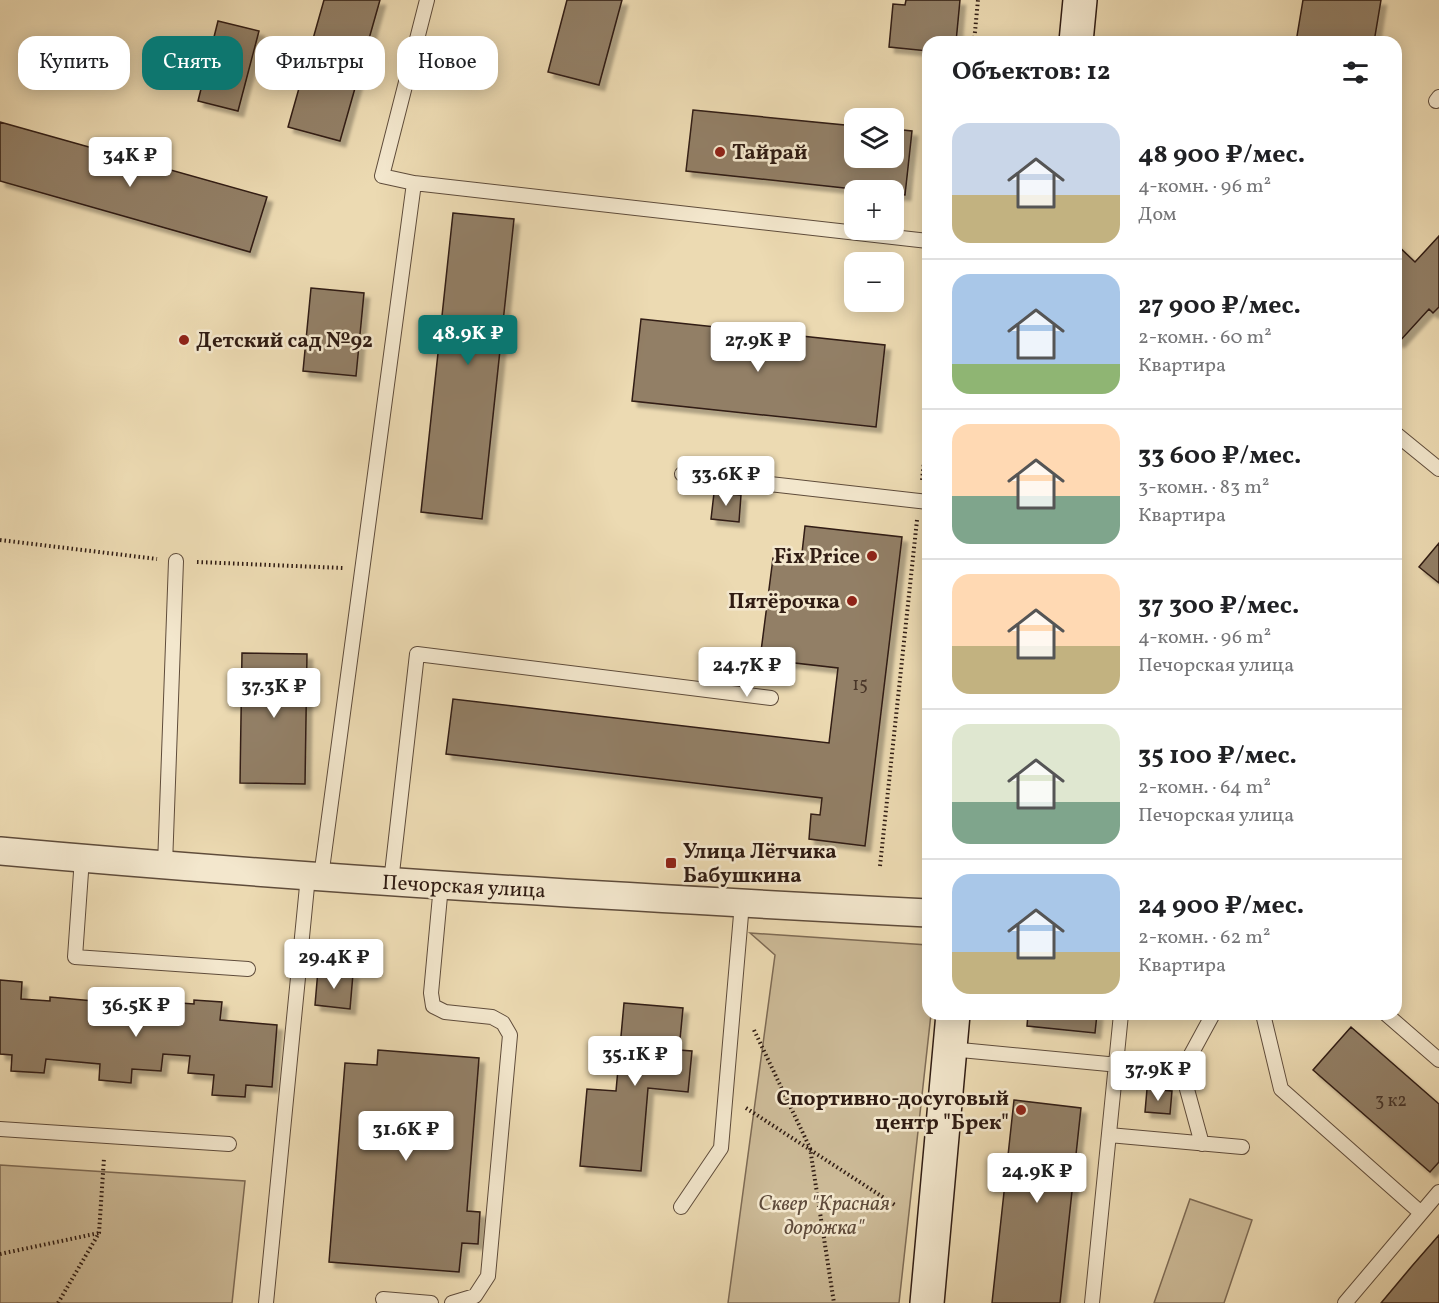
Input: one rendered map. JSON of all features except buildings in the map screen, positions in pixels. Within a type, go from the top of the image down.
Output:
[{"type":"main road","points":[[1077,36],[1080,0]]},
{"type":"main road","points":[[927,1303],[953,1020]]},
{"type":"street","name":"Печорская улица","points":[[0,851],[314,877],[922,913]]},
{"type":"lane","points":[[427,0],[382,176],[414,183],[922,240]]},
{"type":"lane","points":[[266,1303],[314,877],[414,183]]},
{"type":"lane","points":[[1402,439],[1439,469]]},
{"type":"lane","points":[[682,474],[922,502]]},
{"type":"lane","points":[[165,865],[176,561]]},
{"type":"lane","points":[[391,882],[417,654],[771,698]]},
{"type":"lane","points":[[82,858],[75,957],[248,969]]},
{"type":"lane","points":[[441,885],[430,993],[433,1006],[445,1012],[492,1017],[503,1023],[510,1035],[488,1276],[475,1296],[452,1303]]},
{"type":"lane","points":[[681,1207],[721,1148],[742,903]]},
{"type":"lane","points":[[1092,1303],[1120,1020]]},
{"type":"lane","points":[[1202,1144],[1182,1071],[1210,1020]]},
{"type":"lane","points":[[1264,1020],[1281,1089],[1421,1213]]},
{"type":"lane","points":[[1393,1020],[1439,1060]]},
{"type":"lane","points":[[950,1049],[1182,1071]]},
{"type":"lane","points":[[0,1129],[229,1144]]},
{"type":"lane","points":[[1109,1135],[1242,1147]]},
{"type":"lane","points":[[1345,1303],[1439,1192]]},
{"type":"lane","points":[[383,1299],[431,1303]]},
{"type":"path","points":[[975,36],[978,0]]},
{"type":"path","points":[[880,866],[922,519]]},
{"type":"path","points":[[734,989],[810,1148],[834,1303]]},
{"type":"path","points":[[725,1095],[895,1205]]},
{"type":"path","points":[[58,1303],[99,1233],[106,1136]]},
{"type":"path","points":[[0,1254],[99,1233]]},
{"type":"green space","name":"Сквер \"Красная дорожка\"","points":[[750,933],[922,945],[922,1020],[930,1020],[899,1303],[728,1303],[775,955]]},
{"type":"green space","points":[[0,1165],[245,1181],[232,1303],[0,1303]]},
{"type":"green space","points":[[1190,1199],[1252,1220],[1224,1303],[1154,1303]]},
{"type":"place","name":"Тайрай","points":[[720,152]]},
{"type":"place","name":"Детский сад №92","points":[[184,340]]},
{"type":"place","name":"Fix Price","points":[[872,556]]},
{"type":"place","name":"Пятёрочка","points":[[852,601]]},
{"type":"place","name":"Улица Лётчика Бабушкина","points":[[671,863]]},
{"type":"place","name":"Спортивно-досуговый центр \"Брек\"","points":[[1021,1110]]}]
